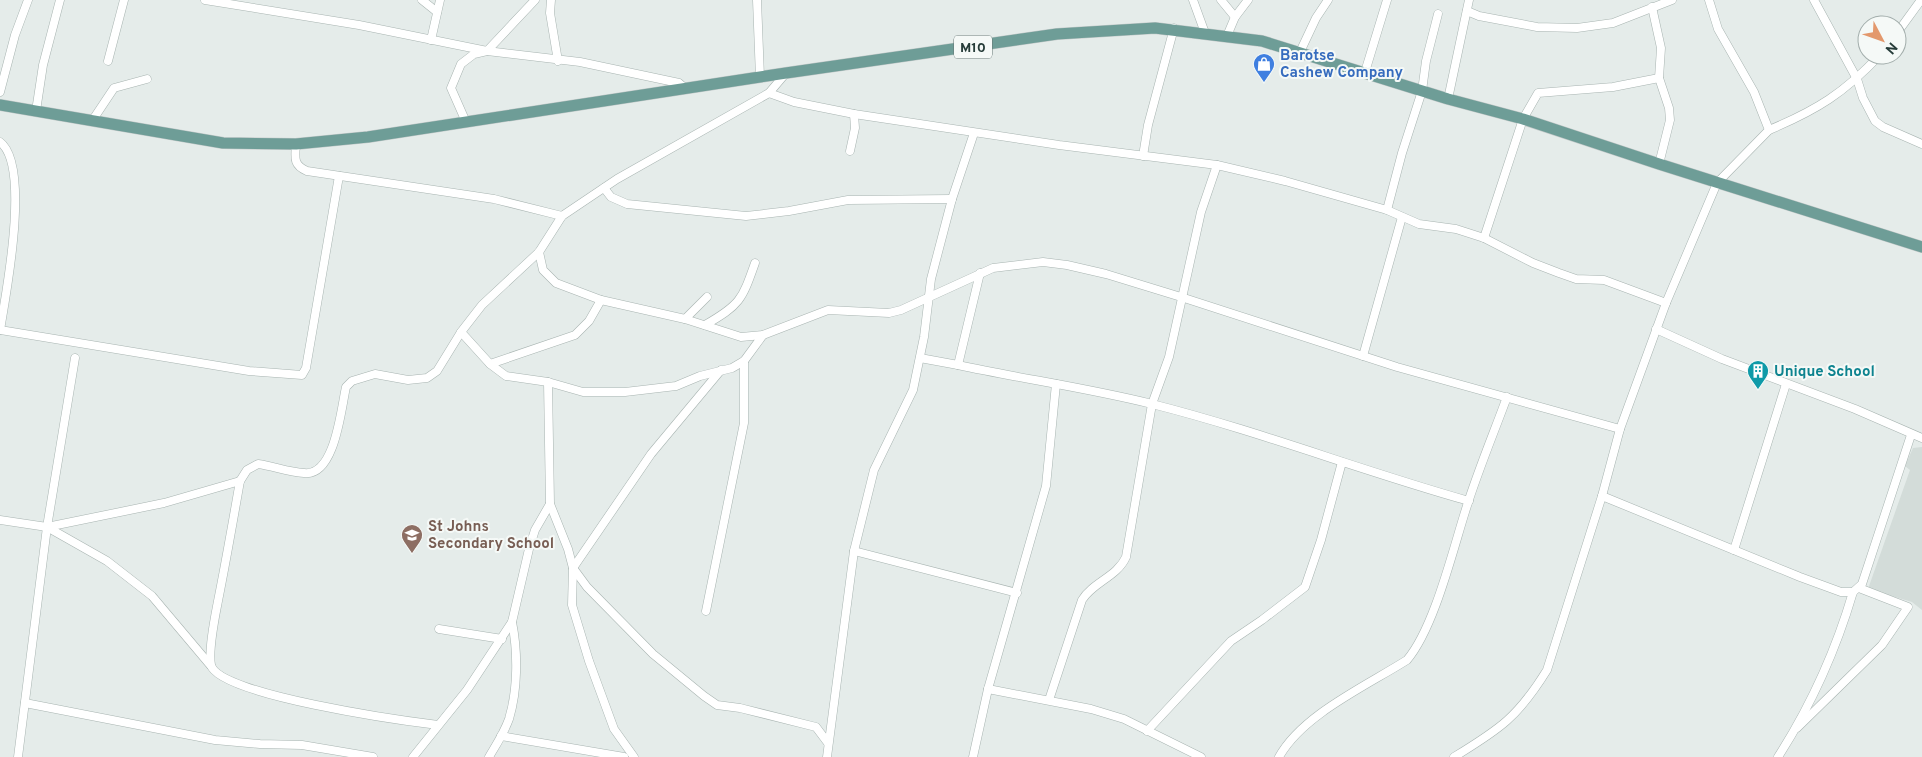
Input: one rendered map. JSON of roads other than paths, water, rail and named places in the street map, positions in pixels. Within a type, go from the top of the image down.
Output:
[{"type":"main road","name":"M10","points":[[0,105],[224,143],[296,144],[368,137],[1057,34],[1095,30],[1174,28],[1262,42],[1300,52],[1448,99],[1523,119],[1717,183],[1922,247]]},
{"type":"street","points":[[0,92],[15,34],[28,0]]},
{"type":"street","points":[[36,111],[43,65],[60,0]]},
{"type":"street","points":[[108,61],[124,0]]},
{"type":"street","points":[[205,0],[359,25],[487,51],[558,61],[580,62],[679,83],[686,88]]},
{"type":"street","points":[[422,0],[437,12]]},
{"type":"street","points":[[431,40],[440,0]]},
{"type":"street","points":[[466,122],[451,88],[458,69],[468,57],[487,51],[535,0]]},
{"type":"street","points":[[551,0],[550,13],[558,61]]},
{"type":"street","points":[[757,0],[760,77]]},
{"type":"street","points":[[1193,0],[1205,33]]},
{"type":"street","points":[[1221,0],[1235,17]]},
{"type":"street","points":[[1227,36],[1235,17],[1248,0]]},
{"type":"street","points":[[1300,52],[1316,18],[1328,0]]},
{"type":"street","points":[[1365,72],[1387,0]]},
{"type":"street","points":[[1448,99],[1469,0]]},
{"type":"street","points":[[1466,11],[1479,16],[1537,27],[1577,28],[1613,22],[1672,0]]},
{"type":"street","points":[[1709,0],[1718,29],[1754,92],[1769,130]]},
{"type":"street","points":[[1814,0],[1857,79],[1863,98],[1875,121],[1883,127],[1922,144]]},
{"type":"street","points":[[1907,19],[1921,0]]},
{"type":"street","points":[[1652,7],[1661,48],[1659,78],[1669,108],[1670,120],[1659,164]]},
{"type":"street","points":[[1387,210],[1402,153],[1422,91],[1426,60],[1438,14]]},
{"type":"street","points":[[1143,156],[1148,125],[1174,28]]},
{"type":"street","points":[[1454,757],[1497,731],[1511,720],[1534,692],[1547,670],[1602,496],[1620,429],[1666,303],[1717,183],[1769,130],[1820,107],[1857,79],[1870,65]]},
{"type":"street","points":[[211,666],[213,630],[240,481],[247,470],[258,464],[305,474],[322,468],[330,457],[346,387],[352,381],[375,374],[408,380],[427,378],[437,371],[461,332],[482,305],[539,252],[562,216],[604,188],[769,93],[786,73]]},
{"type":"street","points":[[1484,238],[1523,119],[1540,92],[1613,87],[1659,78]]},
{"type":"street","points":[[92,121],[114,88],[147,79]]},
{"type":"street","points":[[769,93],[794,102],[854,114],[974,133],[1218,165],[1285,181],[1387,210],[1419,224],[1456,229],[1484,238],[1533,263],[1576,279],[1604,280],[1666,303]]},
{"type":"street","points":[[850,151],[855,128],[854,114]]},
{"type":"street","points":[[827,757],[854,551],[874,470],[891,433],[909,401],[920,358],[931,279],[952,199],[974,133]]},
{"type":"street","points":[[0,142],[8,150],[12,159],[15,191],[13,241],[0,330],[249,371],[302,375],[306,368],[339,176]]},
{"type":"street","points":[[296,144],[295,162],[298,167],[307,171],[494,199],[562,216]]},
{"type":"street","points":[[1049,700],[1082,600],[1091,589],[1102,583],[1118,568],[1126,556],[1152,404],[1169,357],[1201,212],[1218,165]]},
{"type":"street","points":[[604,188],[611,197],[627,204],[746,216],[789,211],[848,200],[952,199]]},
{"type":"street","points":[[1363,356],[1402,217]]},
{"type":"street","points":[[539,252],[543,270],[556,283],[601,300],[685,319],[741,337],[762,335],[828,310],[888,313],[901,310],[993,268],[1043,262],[1067,265],[1106,274],[1181,297],[1363,356],[1620,429]]},
{"type":"street","points":[[705,325],[727,312],[741,300],[755,263]]},
{"type":"street","points":[[958,365],[980,273]]},
{"type":"street","points":[[685,319],[707,297]]},
{"type":"street","points":[[490,364],[575,335],[589,321],[601,300]]},
{"type":"street","points":[[1656,329],[1786,384],[1855,409],[1922,438]]},
{"type":"street","points":[[461,332],[490,364],[506,376],[548,382],[583,392],[664,389],[720,370],[732,368],[744,361],[762,335]]},
{"type":"street","points":[[18,757],[47,528],[75,358]]},
{"type":"street","points":[[920,358],[1152,404],[1342,462],[1396,481],[1468,501]]},
{"type":"street","points":[[706,611],[744,423],[744,361]]},
{"type":"street","points":[[573,568],[651,454],[720,370]]},
{"type":"street","points":[[548,382],[550,504],[568,549],[573,568],[572,605],[589,661],[614,729],[634,757]]},
{"type":"street","points":[[973,757],[988,689],[1017,593],[1046,486],[1056,384]]},
{"type":"street","points":[[1734,550],[1786,384]]},
{"type":"street","points":[[1279,757],[1288,741],[1308,722],[1407,660],[1416,649],[1430,618],[1468,501],[1507,397]]},
{"type":"street","points":[[1778,757],[1797,728],[1831,654],[1912,435]]},
{"type":"street","points":[[1147,731],[1231,641],[1305,587],[1321,540],[1342,462]]},
{"type":"street","points":[[47,528],[164,503],[240,481]]},
{"type":"street","points":[[1602,496],[1824,586],[1841,592],[1856,590],[1908,607],[1882,644],[1797,728]]},
{"type":"street","points":[[413,757],[467,690],[512,622],[535,530],[550,504]]},
{"type":"street","points":[[0,520],[47,528],[107,562],[152,596],[219,676],[239,685],[367,715],[438,725]]},
{"type":"street","points":[[854,551],[1017,593]]},
{"type":"street","points":[[573,568],[626,629],[717,705],[740,708],[816,727],[828,743]]},
{"type":"street","points":[[489,757],[509,718],[515,676],[516,639],[512,622]]},
{"type":"street","points":[[439,629],[502,639]]},
{"type":"street","points":[[988,689],[1049,700],[1124,719],[1201,757]]},
{"type":"street","points":[[25,703],[215,740],[302,745],[373,757]]},
{"type":"street","points":[[501,736],[624,757]]},
{"type":"place","name":"Barotse Cashew Company","points":[[1264,83]]},
{"type":"place","name":"Unique School","points":[[1758,390]]},
{"type":"place","name":"St Johns Secondary School","points":[[412,554]]}]
